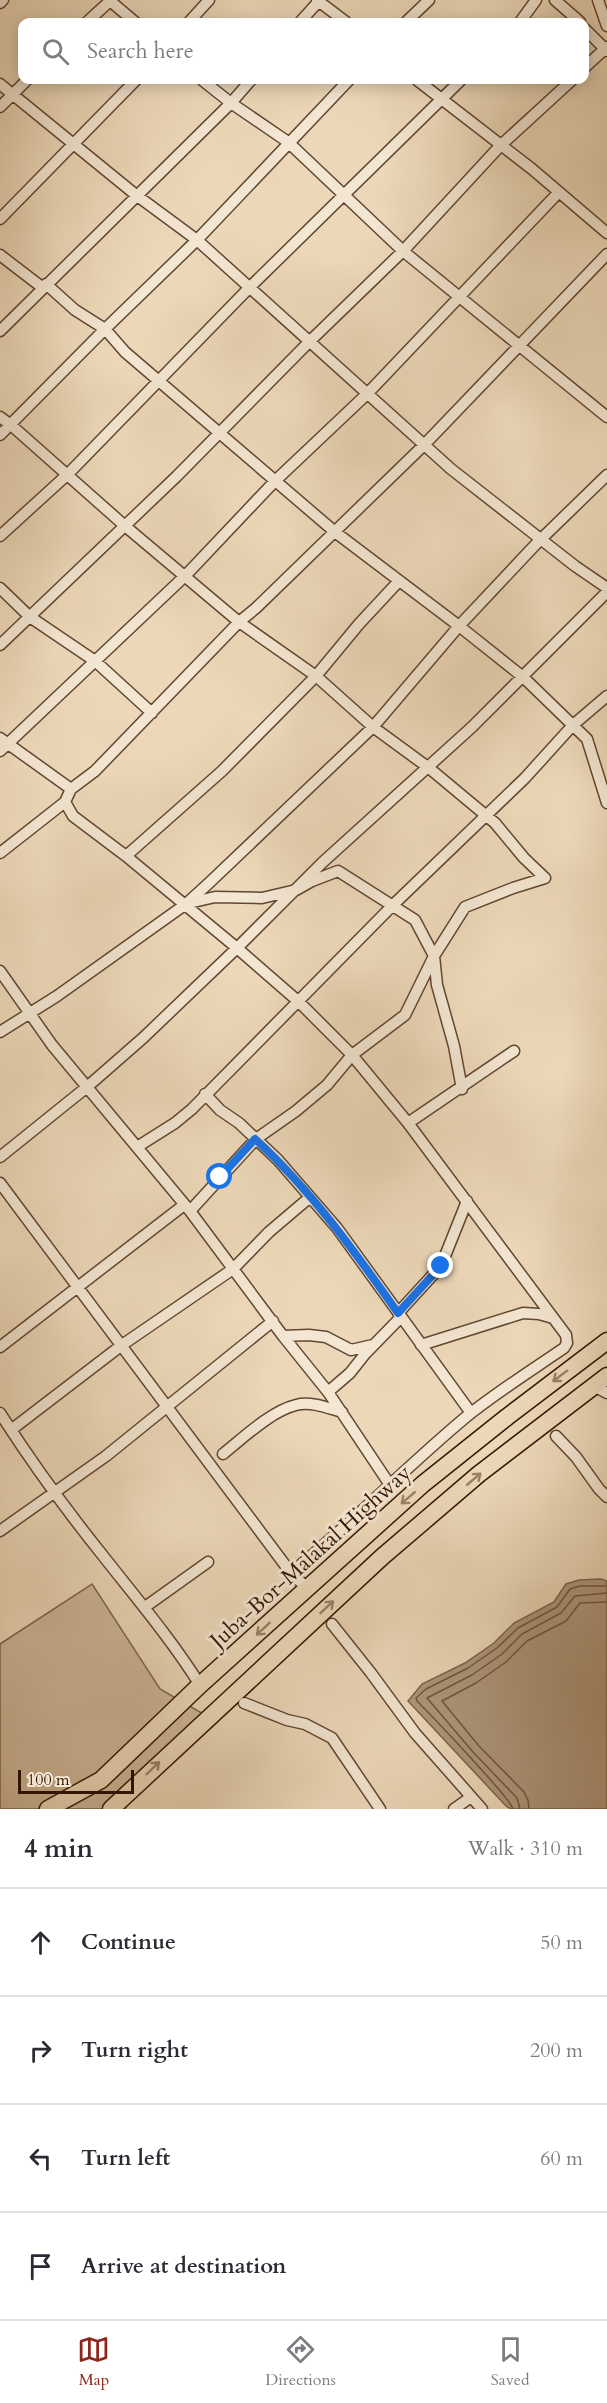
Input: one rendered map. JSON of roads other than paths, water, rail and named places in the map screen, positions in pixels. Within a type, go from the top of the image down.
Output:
[{"type":"highway","name":"Juba-Bor-Malakal Highway","points":[[48,1809],[101,1780],[200,1685],[423,1484],[607,1341]]},
{"type":"highway","points":[[111,1809],[382,1557],[479,1474],[603,1385]]},
{"type":"street","points":[[91,18],[110,0],[130,18]]},
{"type":"street","points":[[193,18],[209,0]]},
{"type":"street","points":[[303,18],[319,0],[341,18]]},
{"type":"street","points":[[410,18],[429,0]]},
{"type":"street","points":[[523,18],[536,0]]},
{"type":"street","points":[[555,0],[575,18]]},
{"type":"street","points":[[598,0],[607,26]]},
{"type":"street","points":[[589,31],[607,47],[589,64]]},
{"type":"street","points":[[0,84],[136,195],[197,240],[451,469],[607,590],[523,677],[429,768],[323,862],[237,948],[87,1087],[0,1157]]},
{"type":"street","points":[[0,107],[23,84]]},
{"type":"street","points":[[0,219],[132,84]]},
{"type":"street","points":[[207,84],[288,142],[403,251],[607,417]]},
{"type":"street","points":[[0,331],[248,84]]},
{"type":"street","points":[[0,435],[197,240],[345,84]]},
{"type":"street","points":[[422,84],[559,192],[607,233]]},
{"type":"street","points":[[0,536],[68,474],[249,288],[457,84]]},
{"type":"street","points":[[0,645],[125,526],[403,251],[500,146],[568,84]]},
{"type":"street","points":[[71,789],[3,744],[186,575],[274,481],[367,393],[559,192]]},
{"type":"street","points":[[0,853],[65,802],[71,789],[95,771],[239,622],[424,445],[607,254]]},
{"type":"street","points":[[0,255],[105,329],[125,352],[335,532],[523,677],[587,740],[607,802]]},
{"type":"street","points":[[0,417],[239,622],[316,676],[373,727],[429,768],[487,816],[545,878],[465,907],[434,956],[405,1014],[352,1055],[327,1085],[296,1111],[255,1139],[187,1208],[0,1347]]},
{"type":"street","points":[[0,1032],[30,1015],[186,904],[373,727],[459,626],[537,543],[607,475]]},
{"type":"street","points":[[126,856],[201,791],[316,676],[359,624],[399,581]]},
{"type":"street","points":[[0,588],[30,617],[95,661],[152,713]]},
{"type":"street","points":[[137,1147],[175,1123],[206,1094],[393,905],[487,816],[573,725],[607,696]]},
{"type":"street","points":[[65,802],[73,816],[186,904],[299,1002],[352,1055],[408,1123],[566,1335],[567,1343],[564,1348],[471,1413],[336,1536],[291,1573]]},
{"type":"street","points":[[186,904],[215,897],[262,898],[296,890],[312,880],[338,871],[374,896],[393,905],[415,920],[434,956],[437,985],[454,1046],[462,1089]]},
{"type":"street","points":[[0,971],[30,1015],[187,1208],[328,1392],[390,1485]]},
{"type":"street","points":[[408,1123],[462,1089],[514,1051]]},
{"type":"street","points":[[206,1094],[220,1110],[239,1123],[278,1160],[337,1228],[471,1413]]},
{"type":"street","points":[[0,1183],[291,1573],[307,1588]]},
{"type":"street","points":[[11,1430],[122,1346],[233,1269],[269,1232],[309,1198]]},
{"type":"street","points":[[328,1392],[350,1373],[441,1266],[467,1201]]},
{"type":"street","points":[[421,1345],[524,1313],[553,1318]]},
{"type":"street","points":[[0,1531],[106,1456],[273,1321]]},
{"type":"street","points":[[283,1336],[326,1337],[351,1350],[360,1350],[376,1344]]},
{"type":"street","points":[[223,1454],[259,1425],[297,1404],[314,1404],[342,1412]]},
{"type":"street","points":[[0,1413],[54,1492],[145,1607],[200,1685]]},
{"type":"street","points":[[556,1436],[576,1457],[607,1497]]},
{"type":"street","points":[[145,1607],[207,1563]]},
{"type":"street","points":[[332,1624],[371,1672],[415,1733],[482,1809]]},
{"type":"street","points":[[244,1703],[287,1720],[305,1724],[332,1738],[380,1809]]},
{"type":"street","points":[[454,1809],[471,1797]]},
{"type":"water","points":[[579,1580],[607,1581],[607,1809],[511,1809],[408,1701],[422,1684],[465,1663],[494,1643],[514,1623],[554,1602],[566,1584]]}]
